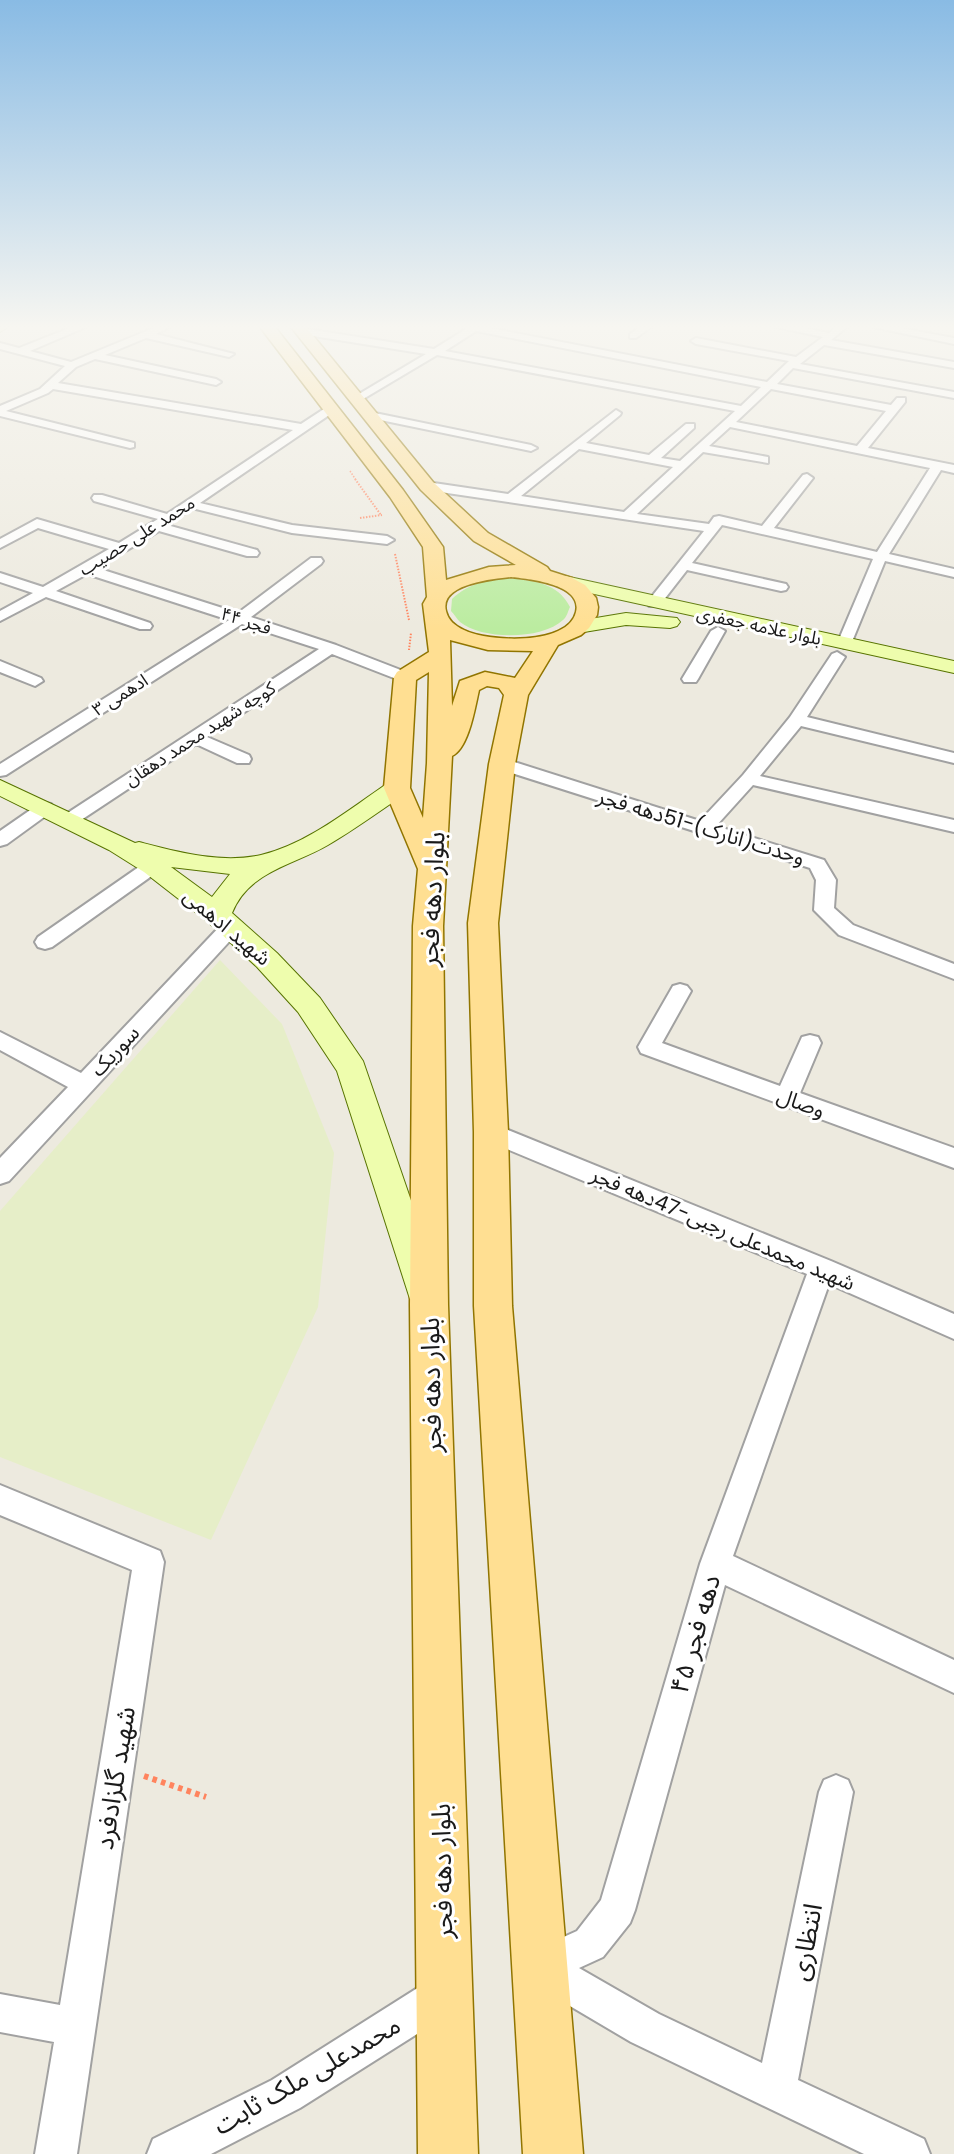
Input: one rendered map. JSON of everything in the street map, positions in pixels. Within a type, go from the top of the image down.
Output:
[{"type":"main road","points":[[345,428],[433,547],[447,553],[462,553],[481,546],[481,537]]},
{"type":"main road","points":[[380,428],[427,486],[481,537],[578,590],[586,599],[589,608],[586,618],[564,634],[516,695],[502,764],[483,923],[491,1132],[493,1306],[553,2154]]},
{"type":"main road","name":"بلوار دهه فجر","points":[[433,547],[427,625],[440,763],[428,926],[429,1305],[448,2154]]},
{"type":"main road","points":[[432,870],[397,788],[405,677],[427,625],[445,589],[458,581],[492,572],[531,573],[557,579]]},
{"type":"main road","points":[[427,625],[444,626],[455,633],[490,644],[530,645],[564,634]]},
{"type":"main road","points":[[440,763],[460,723],[468,686],[485,679],[506,682],[516,695]]},
{"type":"street","points":[[65,428],[130,444]]},
{"type":"street","name":"محمد علی حصیب","points":[[0,617],[86,569],[162,522],[303,428]]},
{"type":"street","points":[[431,428],[531,448]]},
{"type":"street","points":[[511,498],[598,428]]},
{"type":"street","points":[[652,459],[688,428]]},
{"type":"street","points":[[627,516],[721,428]]},
{"type":"street","points":[[748,428],[954,469]]},
{"type":"street","points":[[860,450],[878,428]]},
{"type":"street","points":[[577,445],[681,465]]},
{"type":"street","points":[[699,448],[764,460]]},
{"type":"street","points":[[703,829],[749,780],[797,720],[840,651],[880,557],[938,465]]},
{"type":"street","points":[[765,531],[807,478]]},
{"type":"street","points":[[427,486],[711,528]]},
{"type":"street","points":[[99,498],[252,554]]},
{"type":"street","points":[[189,504],[292,529],[387,540]]},
{"type":"street","points":[[654,603],[719,520],[954,573]]},
{"type":"street","points":[[0,544],[38,523],[120,548]]},
{"type":"street","name":"ادهمی ۳","points":[[0,771],[240,619],[316,561]]},
{"type":"street","points":[[682,566],[781,587]]},
{"type":"street","name":"فجر ۴۴","points":[[86,569],[331,648],[405,677]]},
{"type":"street","points":[[0,577],[145,626]]},
{"type":"street","name":"بلوار علامه جعفری","points":[[557,579],[954,682]]},
{"type":"street","name":"بلوار علامه جعفری","points":[[564,634],[626,619],[680,623],[840,651],[954,667]]},
{"type":"street","points":[[690,679],[718,631]]},
{"type":"street","name":"کوچه شهید محمد دهقان","points":[[69,820],[331,648]]},
{"type":"street","points":[[0,666],[35,681]]},
{"type":"street","points":[[797,720],[954,758]]},
{"type":"street","points":[[193,737],[243,759]]},
{"type":"street","name":"وحدت(انارک)-51دهه فجر","points":[[502,764],[703,829],[799,856],[817,864],[826,880],[824,910],[846,930],[954,972]]},
{"type":"street","points":[[749,780],[954,826]]},
{"type":"street","points":[[0,787],[118,844]]},
{"type":"street","name":"شهید ادهمی","points":[[118,844],[162,857],[212,865],[265,862],[314,842],[397,788]]},
{"type":"street","points":[[0,840],[45,808]]},
{"type":"street","name":"شهید ادهمی","points":[[118,844],[153,866],[224,921],[267,960],[309,1005],[352,1069],[429,1305]]},
{"type":"street","points":[[224,921],[225,895],[242,876],[265,862]]},
{"type":"street","points":[[45,942],[153,866]]},
{"type":"street","name":"سوریک","points":[[0,1174],[83,1085],[224,921]]},
{"type":"street","name":"وصال","points":[[680,991],[649,1047],[954,1158]]},
{"type":"street","points":[[0,1040],[83,1085]]},
{"type":"street","points":[[786,1098],[810,1043]]},
{"type":"street","name":"شهید محمدعلی رجبی-47دهه فجر","points":[[491,1132],[822,1269],[954,1327]]},
{"type":"street","name":"دهه فجر ۴۵","points":[[539,1967],[590,1944],[617,1910],[715,1564],[822,1269]]},
{"type":"street","name":"شهید گلزادفرد","points":[[0,1500],[149,1562],[56,2154]]},
{"type":"street","points":[[715,1564],[954,1677]]},
{"type":"street","name":"انتظاری","points":[[776,2091],[836,1792]]},
{"type":"street","points":[[539,1967],[645,2028],[909,2154]]},
{"type":"street","name":"محمدعلی ملک ثابت","points":[[168,2154],[286,2094],[445,1993]]},
{"type":"street","points":[[0,2013],[76,2027]]},
{"type":"path","points":[[370,516],[394,549],[427,625],[405,677]]},
{"type":"path","points":[[117,1767],[206,1797]]},
{"type":"green space","points":[[506,578],[534,581],[551,587],[565,599],[570,607],[566,617],[553,627],[541,631],[497,635],[470,628],[460,622],[451,611],[452,599],[464,590],[483,582]]},
{"type":"green space","points":[[220,960],[282,1024],[334,1153],[318,1307],[211,1540],[0,1457],[0,1211]]}]
